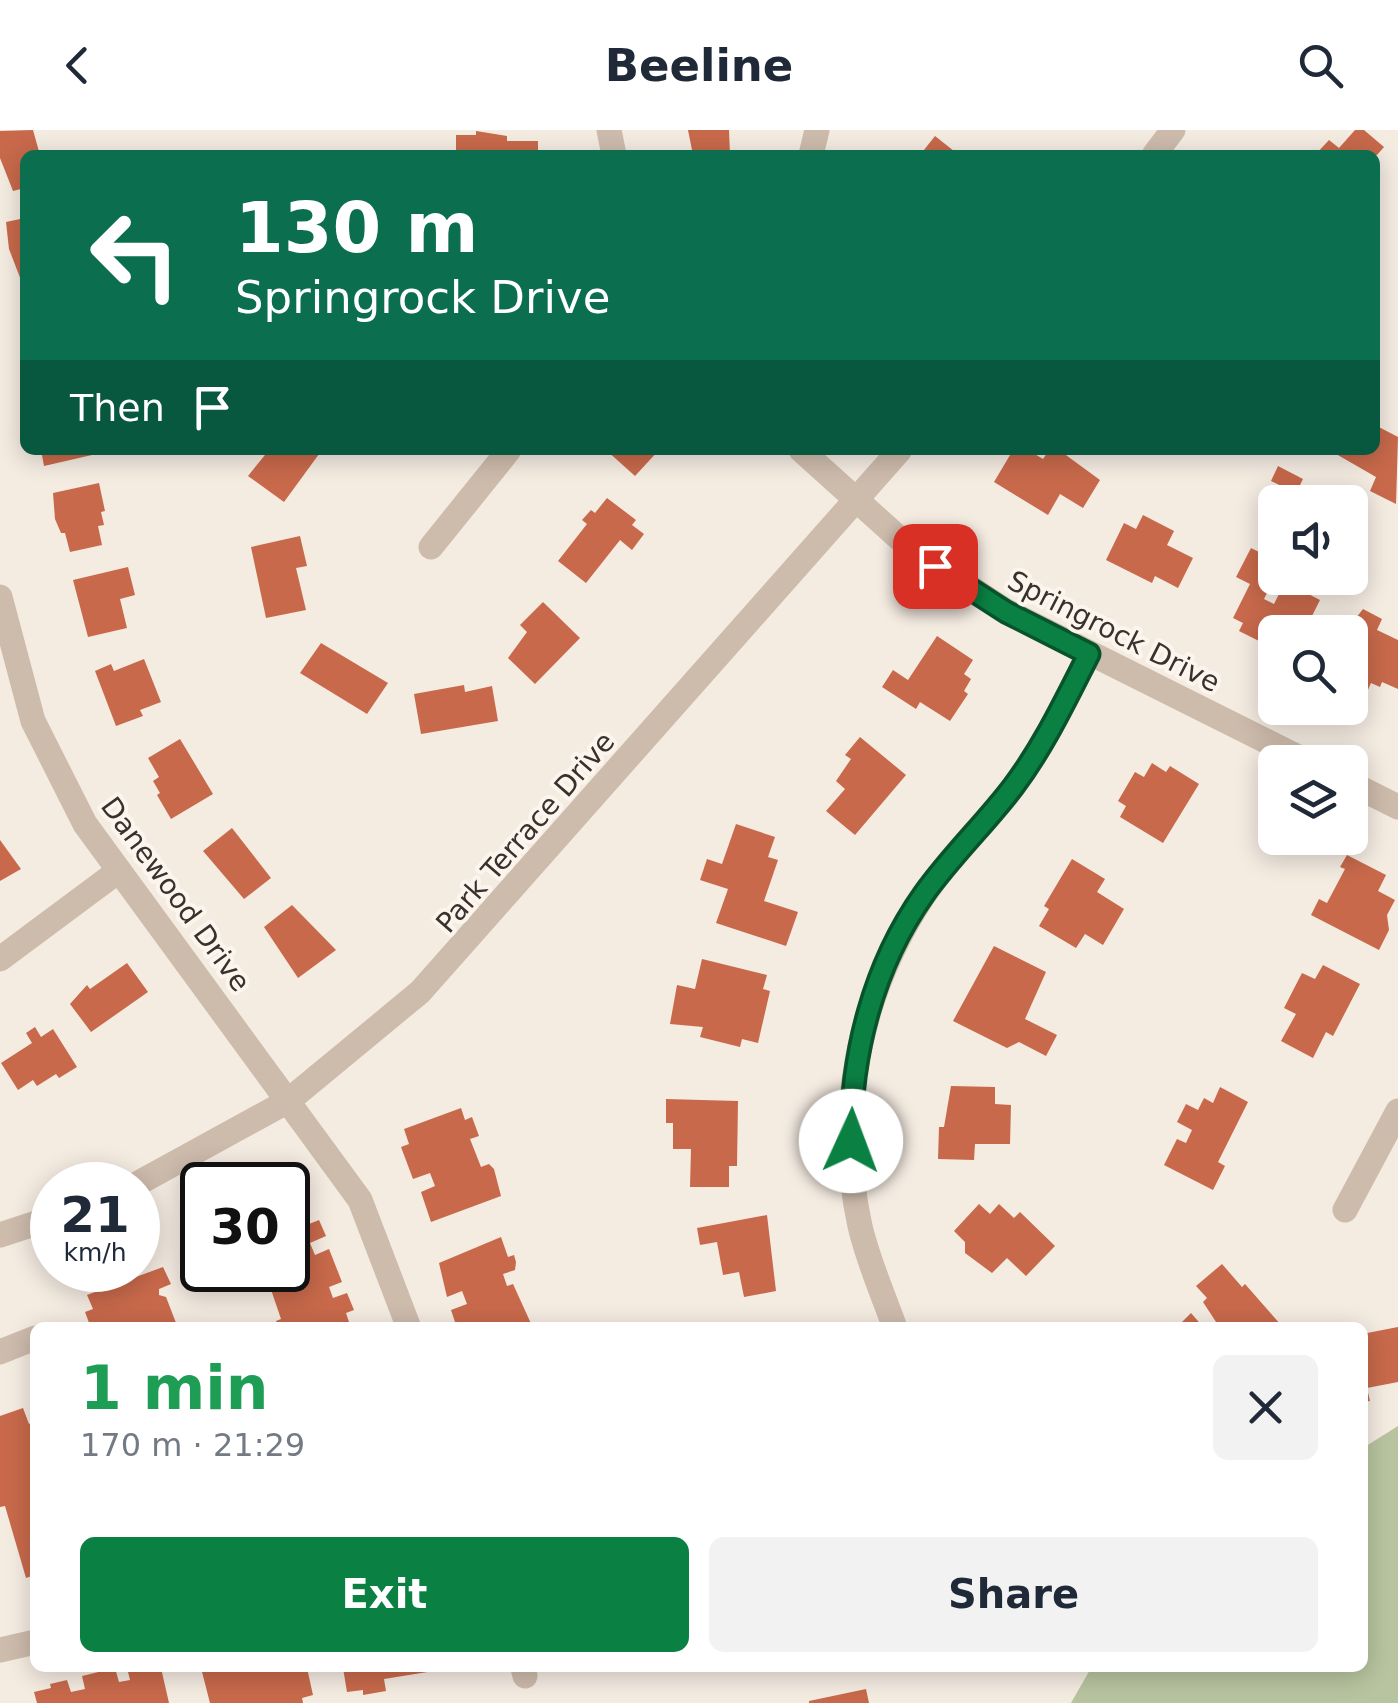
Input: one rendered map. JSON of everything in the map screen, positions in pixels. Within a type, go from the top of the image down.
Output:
[{"type":"street","points":[[1158,150],[1174,130]]},
{"type":"street","points":[[431,547],[505,455]]},
{"type":"street","name":"Springrock Drive","points":[[807,455],[911,549],[959,583],[1089,654],[1274,745]]},
{"type":"street","name":"Park Terrace Drive","points":[[160,1171],[288,1101],[394,1016],[474,937],[896,455]]},
{"type":"street","name":"Danewood Drive","points":[[0,597],[33,722],[85,824],[360,1200],[407,1322]]},
{"type":"street","points":[[893,1322],[860,1227],[851,1170],[855,1067],[872,996],[901,931],[924,894],[1014,786],[1050,730],[1089,654]]},
{"type":"street","points":[[1368,792],[1398,807]]},
{"type":"street","points":[[0,959],[118,872]]},
{"type":"street","points":[[1345,1210],[1398,1112]]},
{"type":"street","points":[[0,1235],[30,1225]]},
{"type":"street","points":[[0,1352],[30,1340]]},
{"type":"street","points":[[0,1650],[30,1643]]},
{"type":"green space","points":[[1398,1426],[1398,1703],[1071,1703],[1089,1672],[1368,1672],[1368,1445]]},
{"type":"building","points":[[33,130],[39,150],[20,150],[20,189],[13,191],[0,158],[0,131]]},
{"type":"building","points":[[688,130],[729,130],[730,150],[692,150]]},
{"type":"building","points":[[1355,130],[1364,130],[1384,147],[1380,152],[1320,150],[1329,140],[1339,148]]},
{"type":"building","points":[[476,131],[507,136],[507,141],[538,141],[538,150],[456,150],[456,135],[476,135]]},
{"type":"building","points":[[935,136],[953,150],[924,150]]},
{"type":"building","points":[[20,219],[20,278],[9,249],[6,222]]},
{"type":"building","points":[[1380,428],[1398,437],[1396,504],[1370,491],[1376,477],[1338,455],[1380,455]]},
{"type":"building","points":[[42,455],[92,455],[44,466]]},
{"type":"building","points":[[265,455],[318,455],[284,502],[248,476]]},
{"type":"building","points":[[612,455],[654,455],[635,476]]},
{"type":"building","points":[[1010,455],[1036,455],[1043,459],[1046,455],[1066,455],[1100,480],[1083,508],[1060,494],[1048,515],[994,482]]},
{"type":"building","points":[[1278,466],[1303,479],[1300,485],[1271,481]]},
{"type":"building","points":[[99,483],[105,511],[101,512],[104,525],[98,526],[102,545],[70,552],[65,533],[61,533],[55,519],[53,493]]},
{"type":"building","points":[[607,498],[636,520],[632,525],[644,534],[632,550],[620,540],[586,583],[558,561],[587,524],[582,520],[591,510],[595,513]]},
{"type":"building","points":[[1143,515],[1174,531],[1167,545],[1193,558],[1178,588],[1155,576],[1152,583],[1106,560],[1124,523],[1136,529]]},
{"type":"building","points":[[300,536],[307,566],[296,568],[306,610],[266,618],[251,547]]},
{"type":"building","points":[[1251,548],[1258,552],[1258,595],[1266,595],[1264,599],[1274,604],[1278,595],[1310,595],[1320,600],[1312,615],[1258,615],[1258,640],[1239,631],[1243,623],[1233,618],[1250,584],[1236,577]]},
{"type":"building","points":[[128,567],[135,595],[120,599],[127,628],[88,637],[73,580]]},
{"type":"building","points":[[543,602],[580,638],[535,684],[508,658],[527,632],[520,625]]},
{"type":"building","points":[[1363,609],[1382,619],[1377,630],[1398,640],[1398,689],[1382,682],[1380,687],[1371,683],[1368,690],[1368,615],[1358,615]]},
{"type":"building","points":[[937,636],[973,660],[964,674],[971,679],[964,691],[968,694],[950,721],[920,702],[916,709],[882,687],[893,670],[908,680]]},
{"type":"building","points":[[321,643],[388,683],[367,714],[300,673]]},
{"type":"building","points":[[144,659],[161,702],[140,710],[143,716],[116,726],[95,671],[111,664],[114,671]]},
{"type":"building","points":[[464,685],[465,692],[492,686],[498,721],[421,734],[414,694]]},
{"type":"building","points":[[860,737],[906,775],[855,835],[826,811],[845,789],[836,781],[851,759],[845,755]]},
{"type":"building","points":[[180,739],[213,794],[171,819],[157,795],[160,793],[153,781],[159,777],[148,758]]},
{"type":"building","points":[[1152,763],[1166,772],[1170,766],[1199,784],[1163,843],[1120,817],[1126,806],[1118,801],[1135,772],[1144,777]]},
{"type":"building","points":[[736,824],[775,837],[768,857],[778,860],[764,901],[798,912],[786,946],[716,923],[728,889],[700,880],[707,859],[722,864]]},
{"type":"building","points":[[232,828],[271,878],[244,899],[203,851]]},
{"type":"building","points":[[0,840],[21,869],[0,881]]},
{"type":"building","points":[[1347,855],[1386,875],[1378,891],[1395,900],[1387,915],[1389,930],[1379,950],[1311,915],[1319,899],[1327,903],[1345,869],[1340,867]]},
{"type":"building","points":[[1072,859],[1105,879],[1097,892],[1124,909],[1103,945],[1085,934],[1076,948],[1039,926],[1049,909],[1044,906]]},
{"type":"building","points":[[292,905],[336,950],[298,978],[264,927]]},
{"type":"building","points":[[994,946],[1046,972],[1025,1019],[1057,1035],[1046,1056],[1019,1042],[1007,1048],[953,1021]]},
{"type":"building","points":[[702,959],[767,975],[763,989],[770,991],[758,1043],[742,1039],[740,1047],[700,1037],[703,1027],[670,1024],[677,985],[695,989]]},
{"type":"building","points":[[127,963],[148,992],[91,1032],[70,1004],[87,985],[90,989]]},
{"type":"building","points":[[1323,965],[1360,984],[1333,1036],[1326,1032],[1313,1058],[1281,1041],[1296,1014],[1284,1008],[1302,973],[1315,979]]},
{"type":"building","points":[[35,1027],[41,1037],[53,1029],[77,1067],[37,1086],[33,1080],[18,1090],[1,1063],[32,1043],[26,1033]]},
{"type":"building","points":[[951,1086],[995,1087],[995,1104],[1011,1105],[1010,1144],[975,1144],[974,1160],[938,1159],[939,1127],[944,1127]]},
{"type":"building","points":[[1220,1087],[1248,1102],[1218,1162],[1225,1166],[1213,1190],[1164,1165],[1177,1139],[1186,1143],[1192,1130],[1177,1122],[1186,1104],[1198,1110],[1204,1098],[1213,1103]]},
{"type":"building","points":[[666,1099],[738,1101],[737,1166],[729,1166],[729,1187],[690,1187],[691,1149],[673,1149],[673,1123],[666,1123]]},
{"type":"building","points":[[461,1108],[465,1120],[472,1117],[479,1136],[470,1139],[481,1167],[489,1164],[494,1169],[501,1196],[431,1222],[421,1192],[435,1186],[430,1173],[413,1179],[401,1147],[409,1144],[404,1129]]},
{"type":"building","points":[[979,1204],[990,1214],[999,1204],[1014,1218],[1020,1212],[1055,1246],[1026,1276],[1007,1258],[992,1273],[965,1253],[965,1242],[954,1231]]},
{"type":"building","points":[[767,1215],[776,1291],[744,1297],[739,1272],[723,1275],[717,1242],[700,1245],[697,1228]]},
{"type":"building","points":[[319,1220],[326,1236],[310,1243],[310,1224]]},
{"type":"building","points":[[501,1237],[508,1257],[514,1255],[516,1262],[515,1270],[503,1274],[507,1286],[513,1284],[530,1322],[455,1322],[451,1310],[467,1304],[462,1291],[447,1297],[439,1263]]},
{"type":"building","points":[[310,1243],[315,1255],[329,1249],[342,1282],[329,1287],[333,1298],[347,1293],[354,1310],[346,1313],[349,1322],[276,1322],[281,1319],[272,1292],[310,1292]]},
{"type":"building","points":[[1222,1264],[1278,1322],[1216,1322],[1203,1302],[1207,1298],[1196,1286]]},
{"type":"building","points":[[163,1267],[171,1284],[160,1289],[160,1268]]},
{"type":"building","points":[[95,1292],[159,1292],[166,1297],[176,1322],[89,1322],[85,1312],[93,1309],[87,1295]]},
{"type":"building","points":[[1191,1313],[1199,1322],[1182,1322]]},
{"type":"building","points":[[1398,1327],[1398,1382],[1368,1388],[1368,1333]]},
{"type":"building","points":[[23,1408],[30,1424],[30,1577],[26,1578],[5,1506],[0,1507],[0,1416]]},
{"type":"building","points":[[116,1672],[119,1682],[130,1680],[128,1672],[162,1672],[169,1703],[37,1703],[34,1692],[51,1688],[50,1684],[67,1680],[71,1692],[85,1689],[82,1676]]},
{"type":"building","points":[[202,1672],[308,1672],[313,1695],[302,1698],[303,1703],[210,1703]]},
{"type":"building","points":[[344,1672],[428,1672],[384,1679],[386,1691],[363,1695],[363,1690],[347,1692]]},
{"type":"building","points":[[866,1689],[869,1703],[809,1703],[809,1701]]},
{"type":"route","points":[[851,1141],[855,1067],[864,1027],[872,996],[901,931],[924,894],[1014,786],[1050,730],[1089,654],[1006,612],[935,566]]}]
